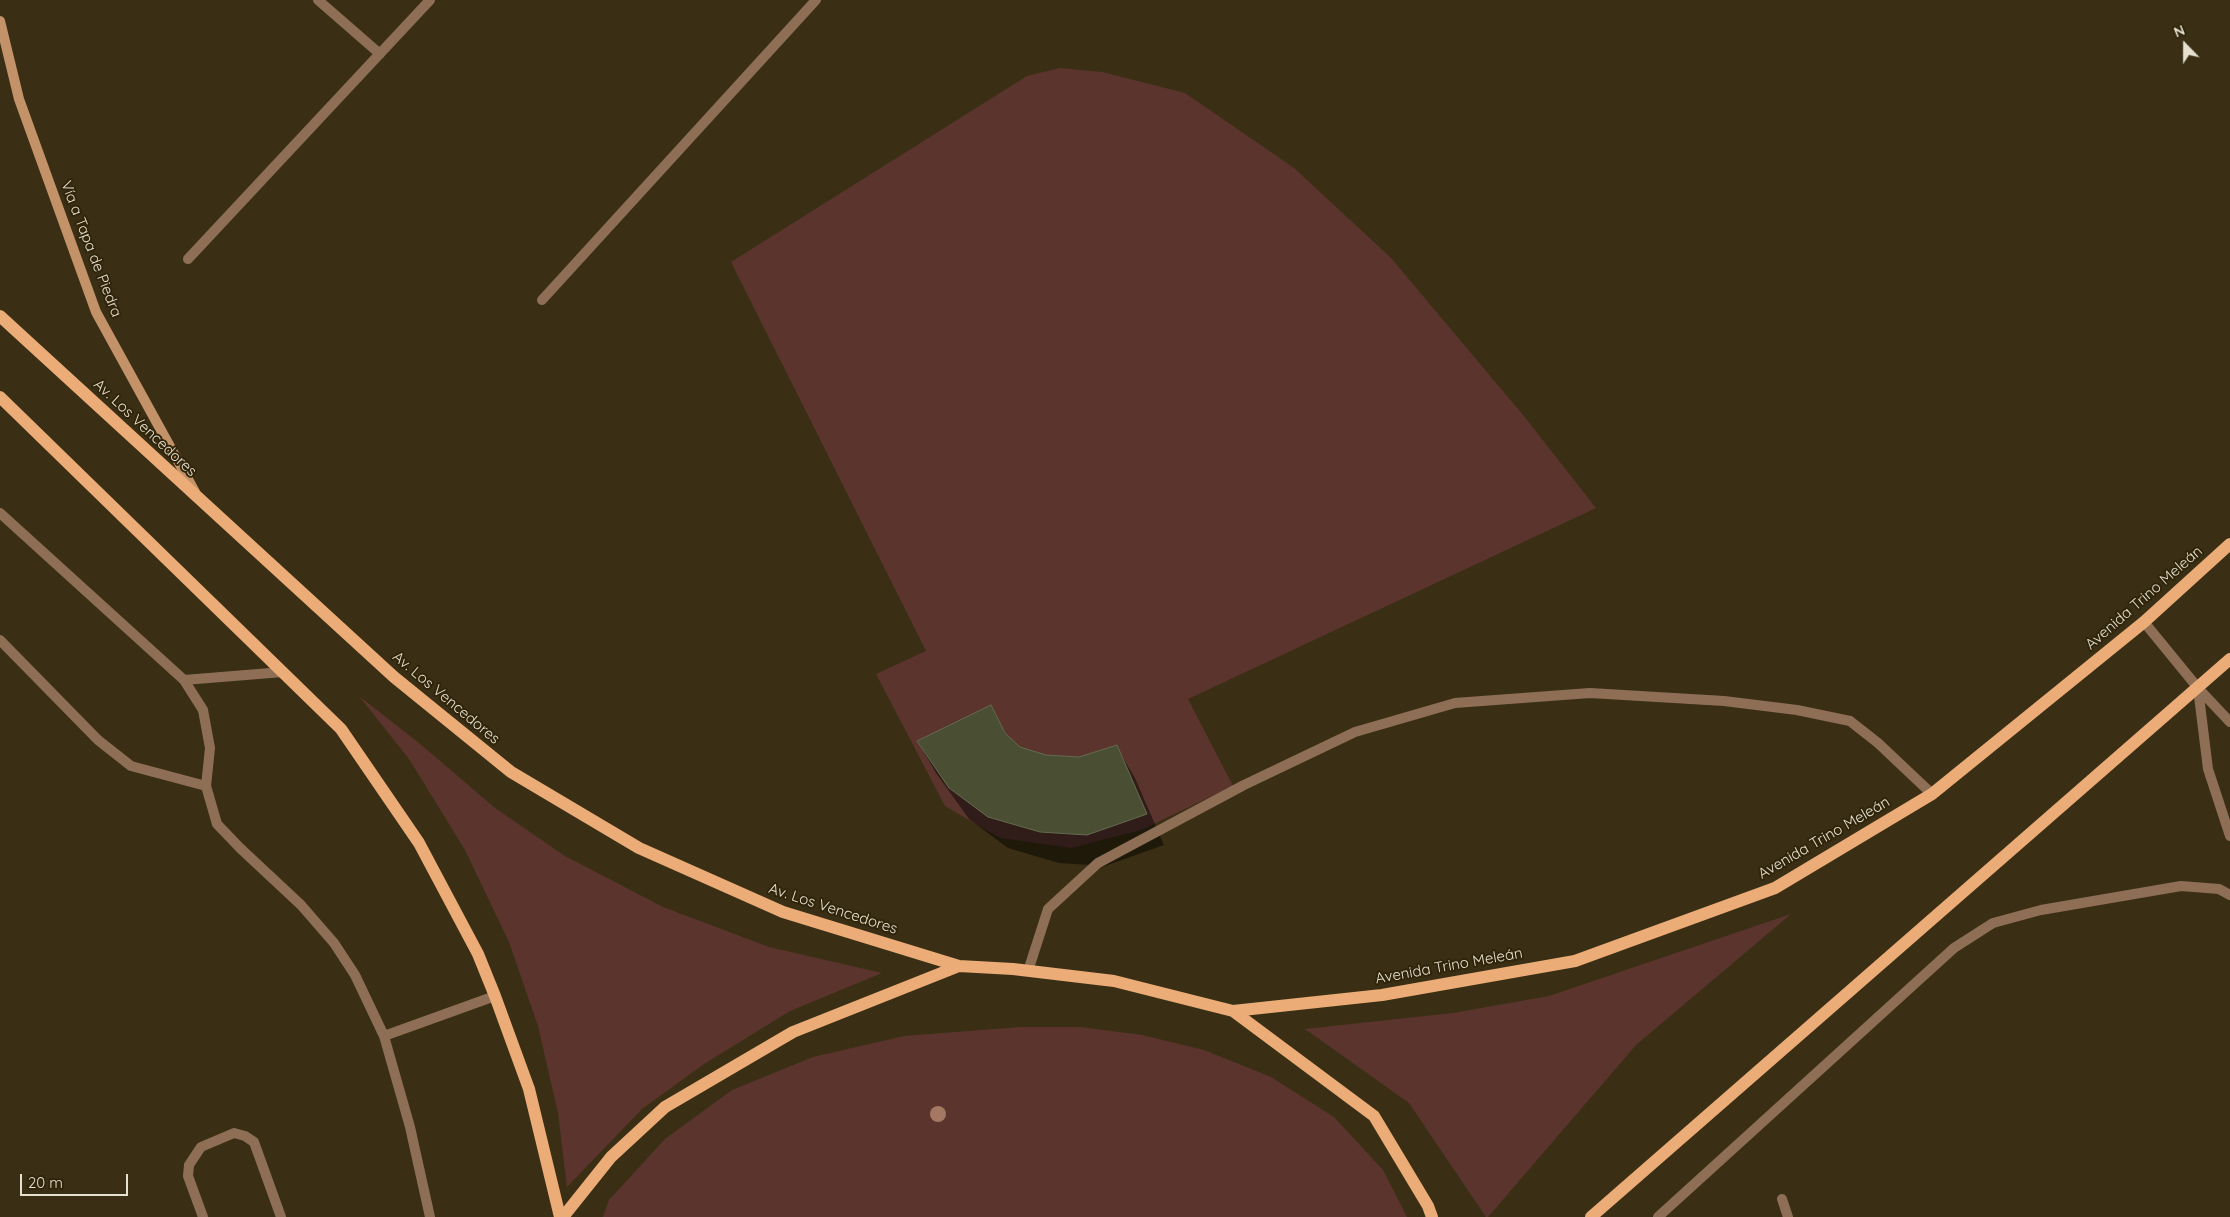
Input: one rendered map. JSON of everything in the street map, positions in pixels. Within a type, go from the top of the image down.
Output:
[{"type":"main road","name":"Vía a Tapa de Piedra","points":[[0,21],[19,99],[96,312],[200,501]]},
{"type":"main road","name":"Av. Los Vencedores","points":[[0,316],[200,501],[394,676],[510,772],[639,848],[783,912],[959,966]]},
{"type":"main road","points":[[0,398],[341,729],[420,843],[478,954],[495,996],[529,1090],[562,1217]]},
{"type":"main road","name":"Avenida Trino Meleán","points":[[1233,1011],[1382,995],[1575,961],[1775,888],[1932,794],[2144,622],[2230,544]]},
{"type":"main road","points":[[1591,1217],[2230,660]]},
{"type":"main road","points":[[562,1217],[611,1157],[665,1107],[792,1032],[959,966],[1028,971],[1114,981],[1233,1011],[1374,1116],[1428,1206],[1432,1217]]},
{"type":"street","points":[[318,0],[380,54]]},
{"type":"street","points":[[188,259],[430,0]]},
{"type":"street","points":[[542,300],[816,0]]},
{"type":"street","points":[[0,513],[184,680],[203,710],[210,748],[206,786],[217,824],[301,905],[334,943],[355,975],[384,1036],[410,1127],[430,1217]]},
{"type":"street","points":[[2144,622],[2198,688],[2230,722]]},
{"type":"street","points":[[0,640],[98,740],[131,766],[206,786]]},
{"type":"street","points":[[184,680],[283,672]]},
{"type":"street","points":[[2198,688],[2208,769],[2230,836]]},
{"type":"street","points":[[1028,971],[1048,909],[1098,863],[1244,785],[1355,732],[1455,703],[1590,693],[1724,701],[1797,710],[1850,721],[1878,743],[1932,794]]},
{"type":"street","points":[[1658,1217],[1954,948],[1994,923],[2041,910],[2181,886],[2219,889],[2230,895]]},
{"type":"street","points":[[384,1036],[495,996]]},
{"type":"street","points":[[203,1217],[188,1176],[189,1165],[201,1147],[234,1134],[246,1136],[254,1142],[281,1217]]},
{"type":"street","points":[[1782,1200],[1788,1217]]},
{"type":"shaded area","points":[[1060,68],[1102,72],[1185,93],[1294,168],[1391,258],[1523,415],[1596,508],[1188,699],[1233,786],[1141,830],[1071,848],[1000,838],[945,806],[876,674],[926,651],[731,262],[1027,76]]},
{"type":"shaded area","points":[[359,696],[419,743],[495,808],[565,856],[663,907],[769,947],[882,973],[790,1011],[704,1064],[642,1109],[567,1187],[558,1113],[538,1026],[509,942],[465,850],[409,759]]},
{"type":"shaded area","points":[[1791,914],[1636,1045],[1488,1217],[1486,1217],[1409,1103],[1305,1029],[1453,1013],[1549,996]]},
{"type":"shaded area","points":[[1020,1027],[1080,1027],[1142,1035],[1204,1050],[1271,1077],[1334,1117],[1383,1170],[1407,1217],[603,1217],[609,1200],[665,1139],[732,1090],[813,1057],[904,1036]]},
{"type":"building","points":[[991,705],[1005,733],[1020,747],[1046,755],[1079,757],[1117,745],[1147,814],[1087,835],[1040,832],[988,817],[949,788],[917,741]]}]
